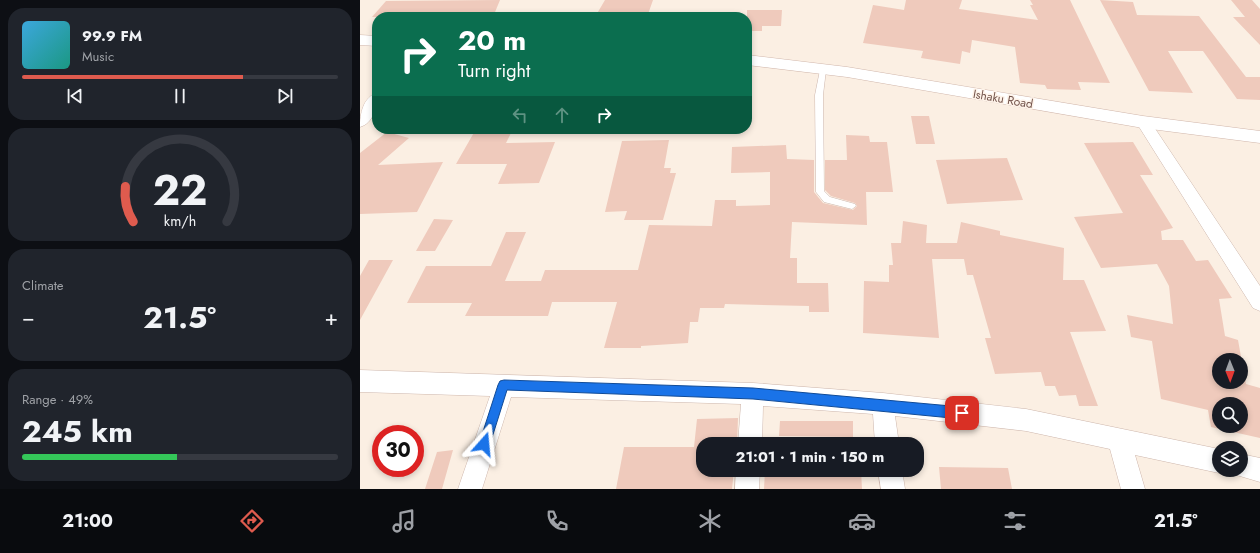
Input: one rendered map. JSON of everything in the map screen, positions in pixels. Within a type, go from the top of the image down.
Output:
[{"type":"street","points":[[360,40],[372,41]]},
{"type":"street","name":"Ishaku Road","points":[[752,61],[823,70],[1143,122],[1260,137]]},
{"type":"street","points":[[360,122],[372,105]]},
{"type":"street","points":[[1143,122],[1260,302]]},
{"type":"street","points":[[360,380],[753,394],[882,404],[1026,420],[1212,460]]},
{"type":"street","points":[[470,489],[504,385]]},
{"type":"street","points":[[750,437],[753,394]]},
{"type":"street","points":[[882,404],[886,437]]},
{"type":"street","points":[[1119,440],[1133,489]]},
{"type":"street","points":[[1248,467],[1260,470]]},
{"type":"street","points":[[747,489],[748,477]]},
{"type":"street","points":[[891,477],[893,489]]},
{"type":"lane","points":[[823,70],[819,95],[820,192],[827,200],[852,206]]},
{"type":"building","points":[[500,0],[495,12],[376,12],[386,1]]},
{"type":"building","points":[[605,0],[653,0],[649,12],[598,12]]},
{"type":"building","points":[[906,0],[962,0],[959,9],[1038,20],[1030,5],[1033,5],[1030,0],[1070,0],[1110,83],[1078,82],[1081,90],[1047,89],[1045,85],[1020,83],[1015,47],[972,40],[970,53],[962,51],[960,64],[921,58],[923,51],[863,43],[873,5],[904,10]]},
{"type":"building","points":[[1100,0],[1133,2],[1137,15],[1199,16],[1246,77],[1260,77],[1260,100],[1237,99],[1203,51],[1168,51],[1193,93],[1149,91]]},
{"type":"building","points":[[1231,0],[1252,0],[1260,9],[1260,45],[1233,17],[1245,17]]},
{"type":"building","points":[[747,10],[782,10],[781,26],[762,26],[762,31],[752,31],[752,12],[747,12]]},
{"type":"building","points":[[911,116],[929,116],[935,144],[916,144]]},
{"type":"building","points":[[384,134],[394,134],[409,138],[378,165],[443,162],[417,212],[360,214],[360,153]]},
{"type":"building","points":[[473,134],[510,134],[506,143],[555,142],[539,183],[498,184],[507,164],[456,164]]},
{"type":"building","points":[[846,135],[869,136],[870,142],[887,142],[893,192],[866,192],[867,225],[792,222],[790,258],[797,258],[797,283],[828,283],[829,312],[809,312],[809,306],[725,304],[724,308],[700,308],[698,322],[690,322],[688,343],[641,346],[641,348],[604,348],[617,302],[552,302],[548,316],[465,316],[472,303],[407,303],[426,266],[491,266],[506,232],[526,232],[505,281],[541,281],[545,270],[638,270],[649,225],[712,226],[715,200],[736,200],[736,206],[770,205],[770,172],[731,173],[732,147],[786,145],[787,159],[814,160],[814,192],[823,203],[853,210],[857,206],[855,203],[831,196],[825,190],[825,160],[847,160]]},
{"type":"building","points":[[669,140],[664,168],[671,168],[670,173],[676,173],[663,220],[624,220],[627,211],[605,212],[622,141]]},
{"type":"building","points":[[1133,142],[1153,175],[1140,175],[1173,228],[1161,231],[1162,240],[1183,240],[1196,261],[1208,260],[1232,298],[1219,299],[1225,336],[1238,340],[1240,353],[1212,353],[1212,389],[1248,389],[1248,385],[1260,388],[1260,438],[1238,433],[1248,433],[1248,397],[1212,397],[1212,427],[1208,410],[1161,399],[1152,341],[1131,337],[1127,315],[1173,324],[1169,286],[1157,264],[1101,268],[1074,217],[1123,213],[1084,143]]},
{"type":"building","points":[[1007,158],[1023,200],[947,204],[936,160]]},
{"type":"building","points":[[434,219],[453,220],[435,251],[416,251]]},
{"type":"building","points":[[903,221],[927,225],[926,243],[957,243],[961,222],[1000,231],[1000,235],[1064,248],[1063,280],[1084,280],[1106,331],[1070,332],[1098,406],[1079,406],[1076,395],[1059,396],[1055,386],[1045,386],[1041,372],[995,374],[985,338],[991,338],[973,275],[967,275],[964,259],[932,259],[939,338],[863,333],[864,281],[889,282],[889,265],[893,265],[891,243],[901,243]]},
{"type":"building","points":[[369,260],[393,260],[360,320],[360,276]]},
{"type":"building","points":[[738,418],[737,437],[696,437],[696,477],[733,477],[732,489],[616,489],[624,447],[694,447],[697,419]]},
{"type":"building","points":[[780,421],[853,421],[853,437],[779,436]]},
{"type":"building","points":[[453,450],[442,489],[425,489],[437,452]]},
{"type":"building","points":[[939,467],[1008,468],[1012,489],[941,489]]},
{"type":"building","points":[[765,477],[861,477],[862,489],[764,489]]},
{"type":"route","points":[[484,444],[504,385],[753,394],[882,404],[962,413]]}]
